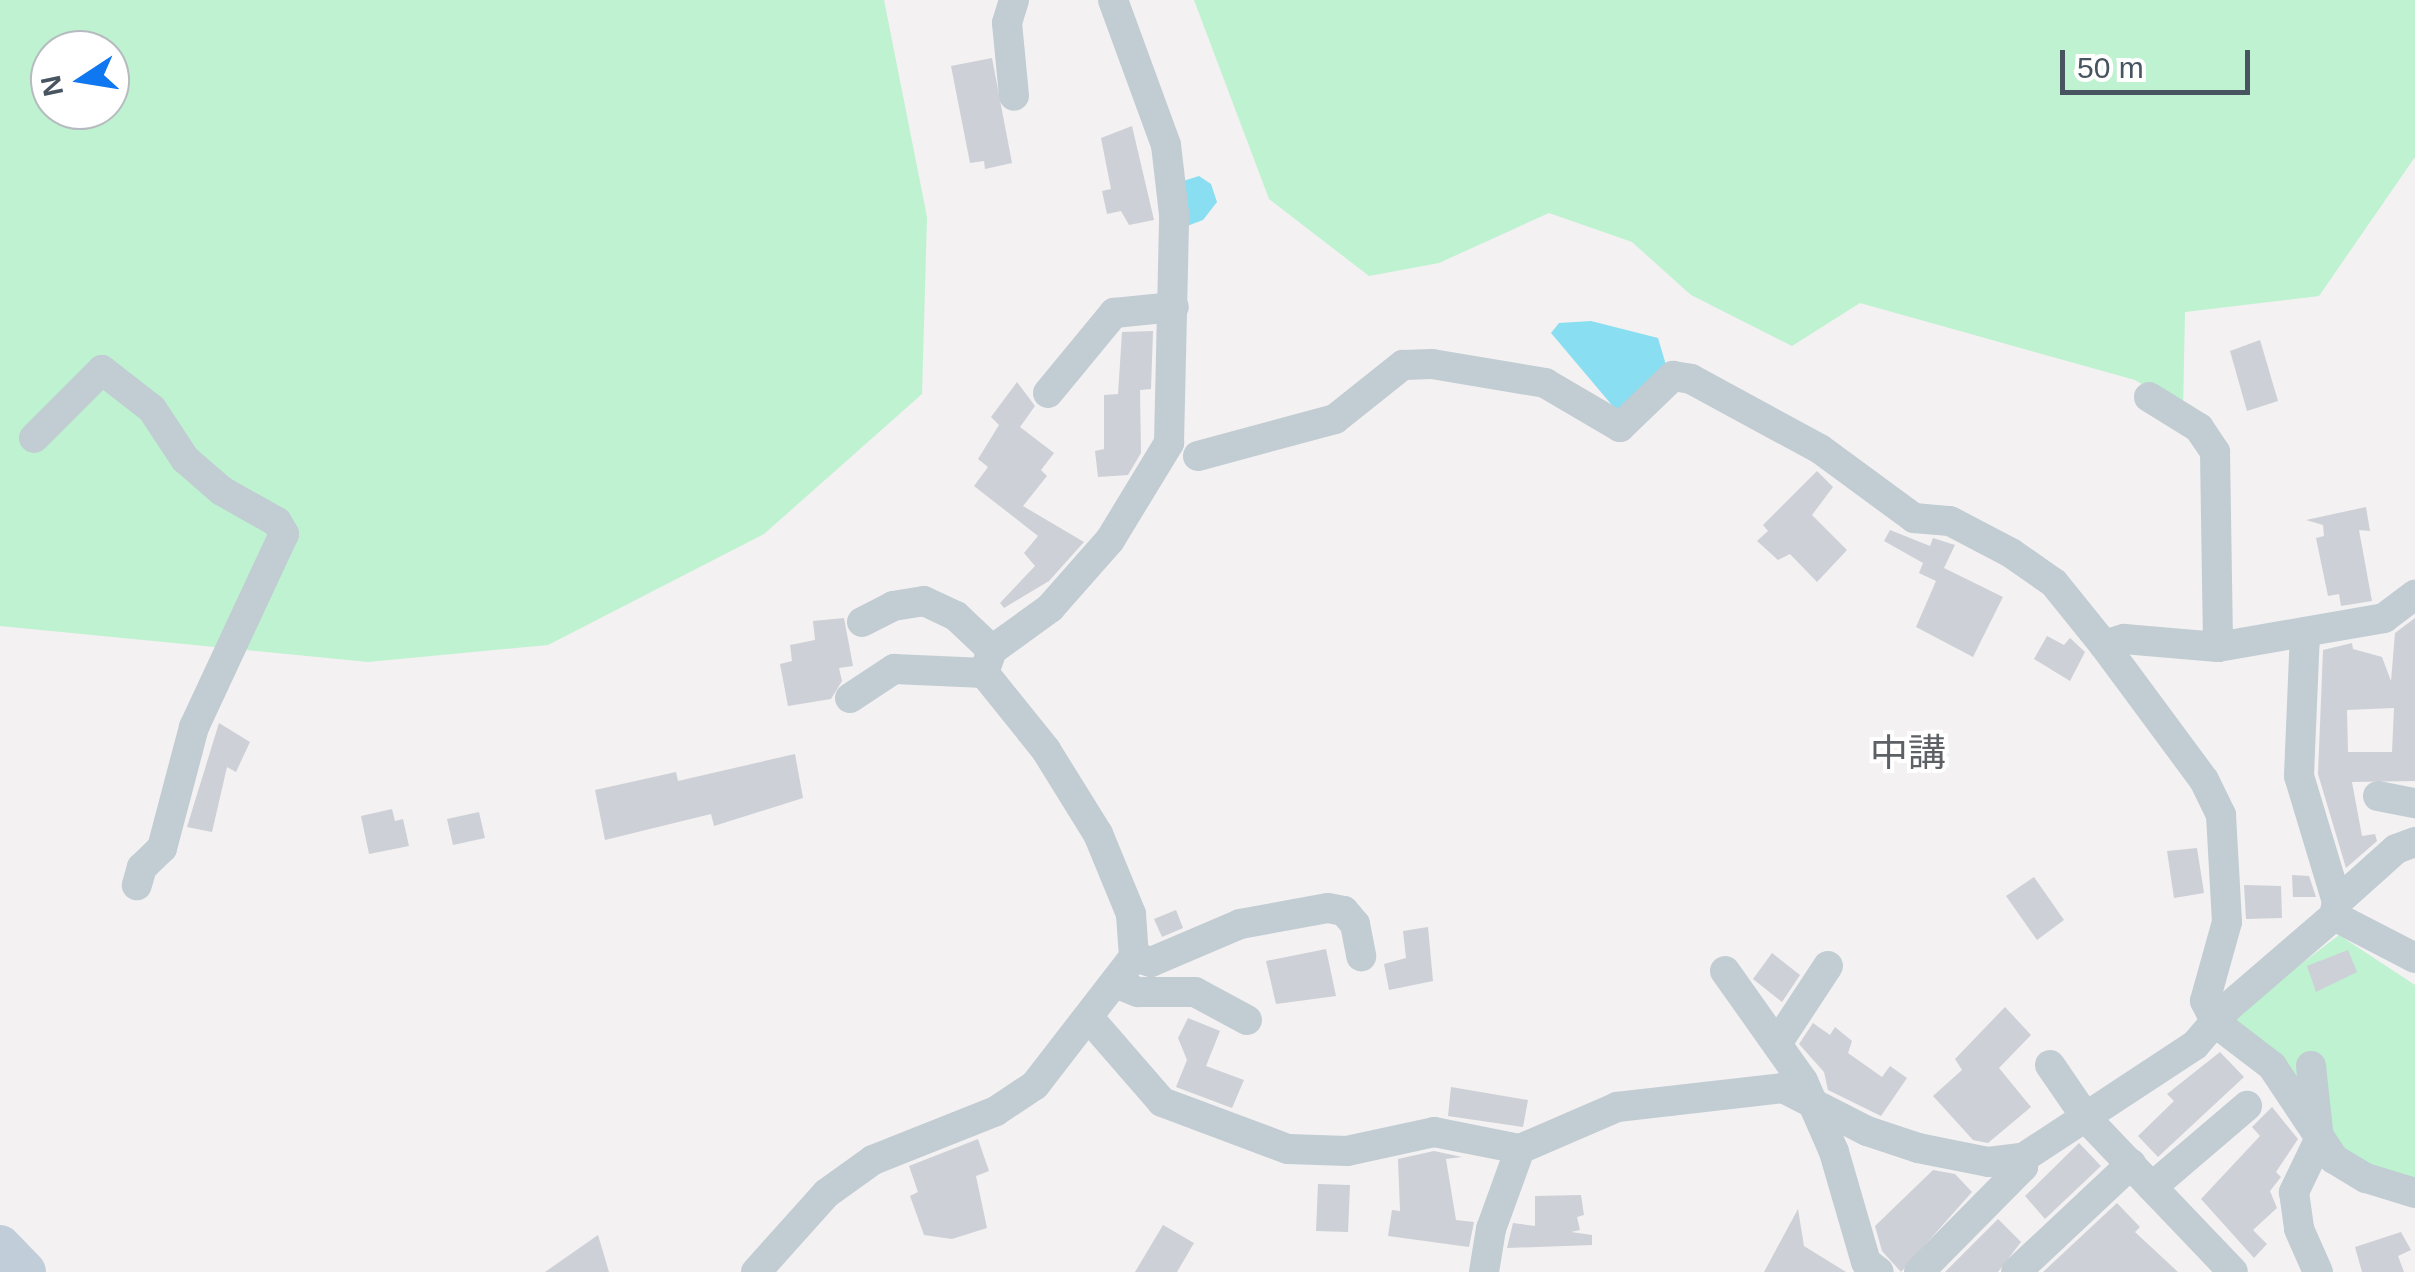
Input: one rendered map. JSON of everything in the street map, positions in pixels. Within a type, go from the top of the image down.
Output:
[{"type":"main road","points":[[0,1246],[25,1272]]},
{"type":"street","points":[[1014,0],[1007,23],[1014,96]]},
{"type":"street","points":[[850,698],[894,669],[988,662],[1050,608],[1152,480],[1169,443],[1174,307],[1166,146],[1113,0]]},
{"type":"street","points":[[1048,393],[1114,313],[1174,307]]},
{"type":"street","points":[[1198,456],[1336,418],[1403,365],[1432,364],[1544,383],[1620,427],[1661,382],[1672,376],[1691,379],[1820,449],[1914,518],[1950,521],[2011,553],[2054,583],[2104,645],[2204,780],[2221,815],[2227,922],[2205,1001],[2216,1023],[2272,1066],[2334,1159],[2366,1178],[2415,1193]]},
{"type":"street","points":[[34,438],[102,370],[152,410],[185,459],[222,491],[277,522],[284,534],[194,727],[162,848],[142,867],[137,885]]},
{"type":"street","points":[[2149,397],[2199,428],[2214,452],[2218,646]]},
{"type":"street","points":[[2104,645],[2124,639],[2218,646],[2384,618],[2415,595]]},
{"type":"street","points":[[756,1272],[827,1192],[873,1160],[1016,1101],[1118,984],[1134,957],[1131,914],[1098,834],[956,616],[924,600],[893,606],[862,622]]},
{"type":"street","points":[[2304,632],[2299,776],[2336,909],[2415,958]]},
{"type":"street","points":[[2378,796],[2415,803]]},
{"type":"street","points":[[1089,1018],[1162,1102],[1288,1150],[1348,1151],[1434,1132],[1520,1149],[1617,1107],[1782,1088],[1918,1148],[1988,1162],[2023,1158],[2195,1045],[2396,850],[2415,842]]},
{"type":"street","points":[[1134,957],[1151,962],[1240,924],[1328,908],[1344,910],[1355,924],[1361,956]]},
{"type":"street","points":[[1778,1042],[1828,966]]},
{"type":"street","points":[[1724,971],[1778,1042],[1811,1101],[1834,1152],[1867,1269]]},
{"type":"street","points":[[1118,984],[1138,992],[1196,992],[1247,1020]]},
{"type":"street","points":[[2050,1065],[2087,1118],[2152,1188],[2215,1266]]},
{"type":"street","points":[[2311,1066],[2319,1140],[2294,1192],[2299,1229],[2318,1272]]},
{"type":"street","points":[[2152,1188],[2247,1106]]},
{"type":"street","points":[[1484,1272],[1491,1229],[1520,1149]]},
{"type":"street","points":[[1919,1272],[2012,1178],[2023,1158]]},
{"type":"street","points":[[2016,1272],[2131,1164]]},
{"type":"green space","points":[[0,0],[884,0],[927,217],[922,394],[764,534],[548,645],[368,662],[0,626]]},
{"type":"green space","points":[[1194,0],[2415,0],[2415,157],[2319,296],[2185,312],[2183,409],[2135,380],[1860,303],[1792,346],[1691,295],[1632,242],[1549,213],[1439,263],[1369,276],[1269,199]]},
{"type":"green space","points":[[2339,935],[2415,985],[2415,1182],[2368,1172],[2336,1145],[2232,1017]]},
{"type":"water","points":[[1199,176],[1211,184],[1217,202],[1203,220],[1187,226],[1180,182]]},
{"type":"water","points":[[1591,321],[1658,338],[1666,365],[1622,417],[1551,333],[1559,323]]},
{"type":"building","points":[[992,58],[1012,163],[985,169],[984,161],[970,163],[951,66]]},
{"type":"building","points":[[1132,126],[1154,220],[1129,225],[1121,211],[1107,214],[1102,191],[1111,189],[1101,138]]},
{"type":"building","points":[[1153,331],[1151,389],[1140,390],[1141,453],[1128,475],[1098,477],[1095,451],[1104,449],[1104,395],[1118,394],[1122,332]]},
{"type":"building","points":[[2260,340],[2278,401],[2247,411],[2230,351]]},
{"type":"building","points":[[1017,382],[1035,406],[1020,427],[1054,453],[1041,470],[1047,476],[1023,506],[1084,542],[1049,581],[1004,608],[1000,603],[1035,566],[1024,553],[1038,536],[974,486],[988,467],[978,459],[999,425],[991,417]]},
{"type":"building","points":[[1817,471],[1833,487],[1812,515],[1847,550],[1817,582],[1790,554],[1778,560],[1757,541],[1768,531],[1763,525]]},
{"type":"building","points":[[2366,507],[2370,531],[2359,530],[2372,601],[2341,606],[2339,594],[2328,596],[2316,538],[2324,536],[2323,525],[2306,520]]},
{"type":"building","points":[[1890,530],[1930,546],[1933,538],[1955,545],[1944,568],[2003,597],[1973,657],[1916,627],[1936,581],[1919,573],[1923,563],[1884,541]]},
{"type":"building","points":[[844,618],[853,666],[839,668],[842,681],[831,699],[788,706],[780,664],[792,661],[790,645],[815,640],[813,621]]},
{"type":"building","points":[[2415,618],[2415,781],[2352,782],[2362,836],[2375,834],[2377,841],[2346,868],[2318,774],[2323,650],[2352,643],[2353,649],[2382,657],[2391,681],[2395,633]],"holes":[[[2394,708],[2392,752],[2348,752],[2347,710]]]},
{"type":"building","points":[[2047,636],[2064,645],[2070,638],[2085,652],[2070,681],[2034,659]]},
{"type":"building","points":[[219,723],[250,742],[236,772],[227,767],[212,832],[187,827]]},
{"type":"building","points":[[795,754],[803,798],[714,826],[711,814],[605,840],[595,790],[676,772],[678,781]]},
{"type":"building","points":[[392,809],[395,821],[403,819],[409,846],[369,854],[361,816]]},
{"type":"building","points":[[479,812],[485,838],[453,845],[447,819]]},
{"type":"building","points":[[2197,848],[2204,893],[2174,898],[2167,851]]},
{"type":"building","points":[[2292,875],[2309,876],[2316,897],[2293,897]]},
{"type":"building","points":[[2034,877],[2064,920],[2037,940],[2006,896]]},
{"type":"building","points":[[2244,885],[2281,886],[2282,918],[2246,919]]},
{"type":"building","points":[[1176,910],[1183,928],[1162,937],[1154,919]]},
{"type":"building","points":[[1428,927],[1433,981],[1389,990],[1384,964],[1406,958],[1403,931]]},
{"type":"building","points":[[1326,949],[1336,996],[1276,1004],[1266,961]]},
{"type":"building","points":[[2348,950],[2357,972],[2316,992],[2307,966]]},
{"type":"building","points":[[1772,953],[1800,975],[1782,1002],[1753,979]]},
{"type":"building","points":[[2005,1007],[2031,1035],[1999,1068],[2031,1107],[1988,1143],[1973,1140],[1933,1096],[1962,1070],[1955,1059]]},
{"type":"building","points":[[1188,1018],[1220,1031],[1206,1066],[1244,1080],[1232,1108],[1176,1087],[1187,1060],[1178,1038]]},
{"type":"building","points":[[1813,1023],[1830,1035],[1835,1027],[1852,1041],[1848,1053],[1882,1077],[1890,1066],[1907,1078],[1881,1116],[1828,1090],[1824,1072],[1799,1044]]},
{"type":"building","points":[[2220,1052],[2244,1077],[2158,1157],[2138,1136],[2174,1101],[2167,1094]]},
{"type":"building","points":[[1451,1087],[1528,1100],[1523,1127],[1448,1116]]},
{"type":"building","points":[[2272,1107],[2298,1139],[2276,1172],[2281,1177],[2270,1191],[2277,1208],[2253,1230],[2267,1244],[2254,1258],[2201,1199],[2260,1136],[2252,1127]]},
{"type":"building","points":[[978,1139],[989,1171],[976,1176],[987,1228],[952,1239],[924,1235],[910,1196],[918,1192],[909,1166]]},
{"type":"building","points":[[2079,1143],[2101,1166],[2045,1219],[2025,1196]]},
{"type":"building","points":[[1434,1151],[1462,1157],[1446,1159],[1456,1220],[1474,1222],[1469,1247],[1388,1236],[1392,1210],[1400,1211],[1398,1159]]},
{"type":"building","points":[[1933,1170],[1955,1174],[1972,1192],[1901,1272],[1882,1251],[1875,1226]]},
{"type":"building","points":[[1318,1184],[1350,1185],[1348,1232],[1316,1231]]},
{"type":"building","points":[[1581,1195],[1584,1215],[1577,1217],[1580,1230],[1571,1232],[1592,1235],[1592,1245],[1507,1248],[1513,1223],[1535,1226],[1535,1196]]},
{"type":"building","points":[[2117,1203],[2140,1227],[2135,1232],[2178,1272],[2043,1272]]},
{"type":"building","points":[[1798,1209],[1804,1246],[1846,1272],[1764,1272]]},
{"type":"building","points":[[1998,1219],[2021,1242],[1998,1272],[1945,1272]]},
{"type":"building","points":[[1163,1225],[1194,1243],[1177,1272],[1135,1272]]},
{"type":"building","points":[[2401,1232],[2411,1250],[2398,1256],[2404,1272],[2362,1272],[2355,1247]]},
{"type":"building","points":[[598,1235],[609,1272],[545,1272]]},
{"type":"district","name":"中講","points":[[1908,754]]}]
